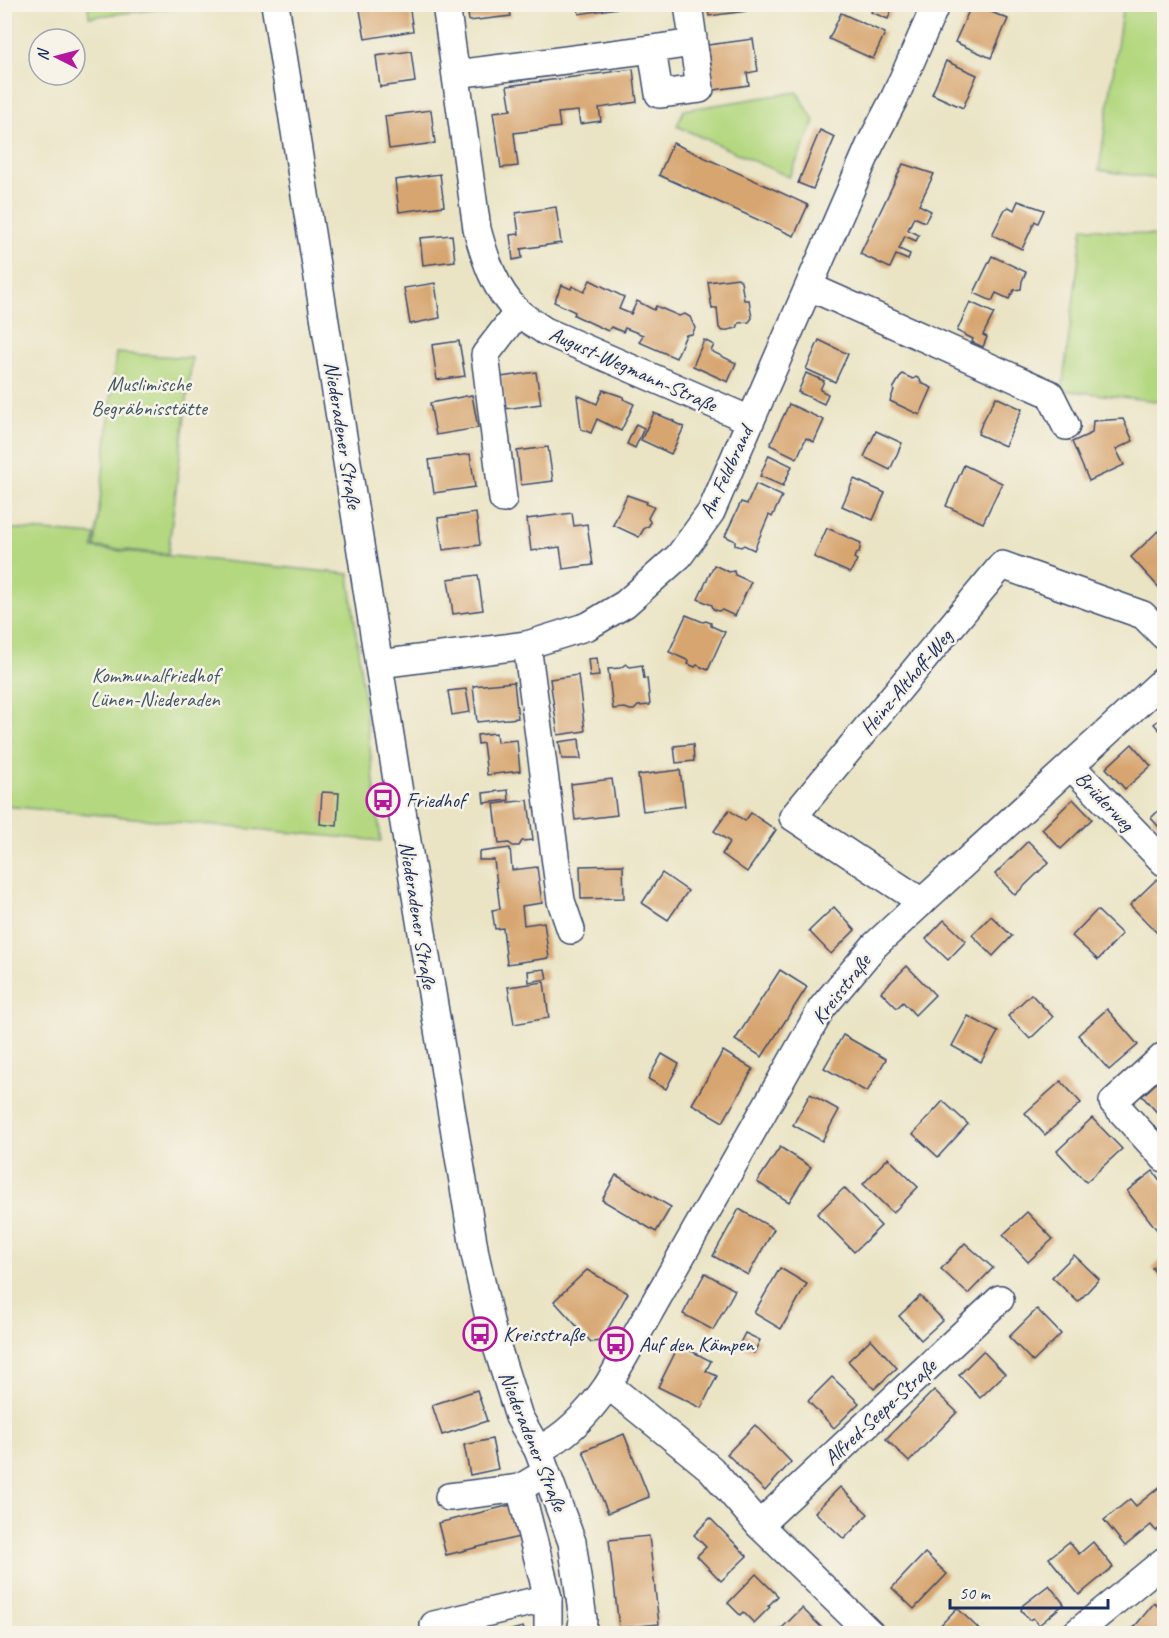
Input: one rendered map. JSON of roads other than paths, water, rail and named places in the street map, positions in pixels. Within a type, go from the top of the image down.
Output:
[{"type":"street","name":"Niederadener Straße","points":[[276,4],[433,1004],[475,1254],[490,1325],[519,1417],[542,1461],[572,1542],[583,1619],[581,1634]]},
{"type":"street","name":"August-Wegmann-Straße","points":[[446,4],[477,230],[485,260],[500,288],[518,312],[545,331],[750,420]]},
{"type":"street","points":[[652,49],[659,94],[700,89],[688,4]]},
{"type":"street","name":"Am Feldbrand","points":[[379,664],[527,645],[588,626],[625,604],[678,556],[711,512],[870,145],[895,97],[936,4]]},
{"type":"street","points":[[456,74],[693,43]]},
{"type":"street","points":[[810,287],[1050,394],[1066,426]]},
{"type":"street","points":[[503,499],[485,355],[518,312]]},
{"type":"street","name":"Heinz-Althoff-Weg","points":[[922,902],[793,817],[1002,566],[1143,615],[1164,636]]},
{"type":"street","points":[[527,645],[561,901],[571,930]]},
{"type":"street","name":"Kreisstraße","points":[[520,1488],[559,1438],[595,1404],[608,1385],[822,1008],[875,945],[1164,680]]},
{"type":"street","name":"Brüderweg","points":[[1071,766],[1164,862]]},
{"type":"street","points":[[1164,1056],[1113,1102],[1164,1158]]},
{"type":"street","name":"Alfred-Seepe-Straße","points":[[759,1525],[1000,1299]]},
{"type":"street","points":[[608,1385],[711,1469],[759,1525],[871,1634]]},
{"type":"street","points":[[449,1497],[520,1488],[548,1598],[548,1634]]},
{"type":"street","points":[[1075,1634],[1164,1561]]},
{"type":"street","points":[[434,1625],[548,1598]]},
{"type":"place","name":"Friedhof","points":[[383,800]]},
{"type":"place","name":"Kreisstraße","points":[[480,1334]]},
{"type":"place","name":"Auf den Kämpen","points":[[616,1344]]},
{"type":"park label","name":"Muslimische Begräbnisstätte","points":[[149,396]]},
{"type":"park label","name":"Kommunalfriedhof Lünen-Niederaden","points":[[155,687]]}]
